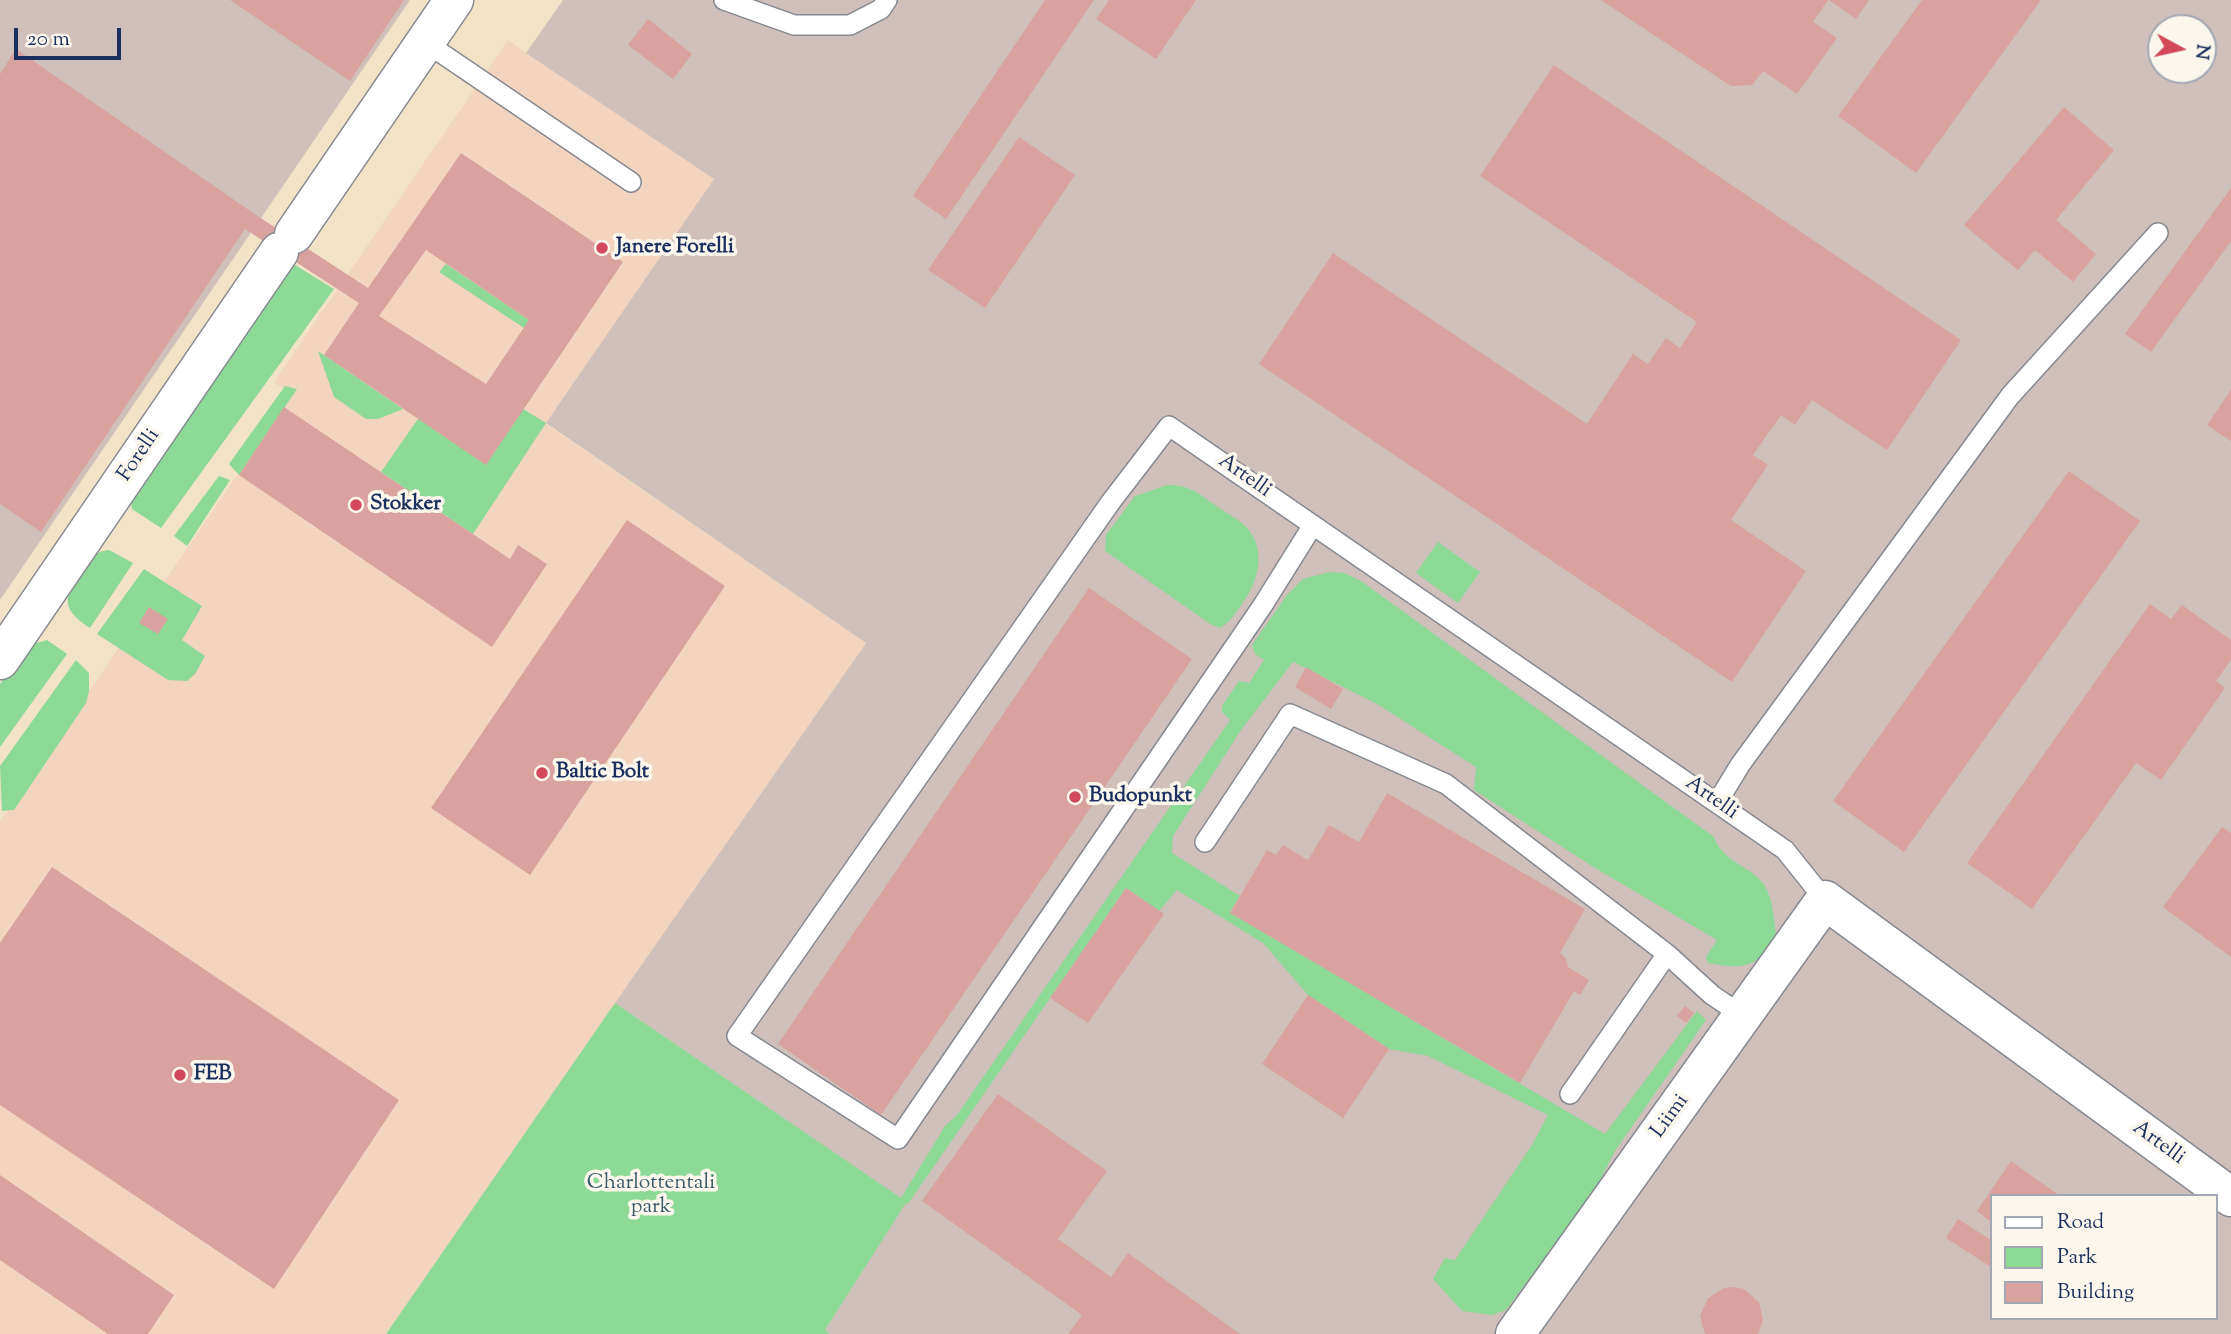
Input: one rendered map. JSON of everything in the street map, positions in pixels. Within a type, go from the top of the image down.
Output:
[{"type":"street","name":"Forelli","points":[[0,660],[454,0]]},
{"type":"street","name":"Liimi","points":[[1515,1334],[1825,900]]},
{"type":"street","name":"Artelli","points":[[1825,900],[2231,1197]]},
{"type":"lane","points":[[724,0],[794,25],[850,25],[880,9],[887,0]]},
{"type":"lane","points":[[425,42],[631,183]]},
{"type":"lane","points":[[1717,803],[1740,765],[2010,396],[2158,233]]},
{"type":"lane","name":"Artelli","points":[[1313,525],[1263,605],[898,1139],[737,1036],[1110,503],[1169,426],[1313,525],[1717,803],[1785,850],[1825,900]]},
{"type":"lane","points":[[1205,842],[1290,714],[1446,784],[1667,954],[1712,995],[1742,1016]]},
{"type":"lane","points":[[1570,1094],[1667,954]]},
{"type":"shaded area","points":[[0,0],[410,0],[0,600]]},
{"type":"shaded area","points":[[563,0],[2231,0],[2231,1334],[830,1334],[825,1330],[906,1202],[615,1003],[866,643],[546,423],[714,179],[526,53]]},
{"type":"shaded area","points":[[508,40],[715,179],[546,424],[866,643],[386,1334],[0,1334],[0,821],[292,395],[274,382]]},
{"type":"green space","points":[[446,264],[529,320],[524,328],[439,272]]},
{"type":"green space","points":[[295,265],[334,289],[161,528],[132,509],[130,498],[283,270]]},
{"type":"green space","points":[[318,351],[403,409],[378,419],[366,419],[334,397]]},
{"type":"green space","points":[[285,386],[297,389],[239,475],[229,464]]},
{"type":"green space","points":[[523,409],[546,423],[473,534],[381,472],[418,419]]},
{"type":"green space","points":[[219,476],[230,480],[187,546],[174,536]]},
{"type":"green space","points":[[1167,485],[1182,486],[1193,491],[1236,519],[1247,528],[1257,546],[1258,566],[1248,596],[1220,628],[1105,551],[1106,535],[1135,496]]},
{"type":"green space","points":[[1438,542],[1480,572],[1458,603],[1416,573]]},
{"type":"green space","points":[[109,550],[133,563],[90,628],[70,610],[68,597],[73,582],[88,561],[94,555]]},
{"type":"green space","points":[[144,569],[202,606],[182,640],[205,656],[195,674],[187,681],[168,680],[97,634]]},
{"type":"green space","name":"Charlottentali park","points":[[1330,572],[1344,573],[1361,581],[1714,837],[1730,858],[1753,873],[1765,886],[1771,904],[1776,935],[1763,954],[1740,966],[1708,963],[1706,957],[1717,940],[1595,868],[1474,790],[1476,767],[1377,704],[1293,662],[1241,730],[1173,836],[1172,853],[1240,896],[1230,912],[1605,1134],[1697,1011],[1706,1020],[1615,1151],[1596,1188],[1506,1310],[1492,1315],[1462,1311],[1433,1279],[1445,1258],[1455,1260],[1532,1145],[1548,1115],[1428,1056],[1389,1049],[1308,995],[1263,943],[1177,890],[1159,911],[1126,888],[908,1204],[906,1203],[825,1330],[830,1334],[386,1334],[615,1003],[901,1198],[945,1126],[957,1115],[1230,720],[1222,712],[1222,706],[1239,681],[1249,683],[1264,660],[1255,654],[1252,645],[1287,595],[1303,579]]},
{"type":"green space","points":[[47,640],[67,654],[0,747],[0,684],[23,650]]},
{"type":"green space","points":[[76,660],[89,673],[86,703],[14,810],[2,811],[0,766]]},
{"type":"building","points":[[230,0],[404,0],[350,81]]},
{"type":"building","points":[[1045,0],[1094,0],[946,219],[913,196]]},
{"type":"building","points":[[1109,0],[1196,0],[1156,59],[1096,19]]},
{"type":"building","points":[[1601,0],[1828,0],[1813,22],[1837,38],[1797,94],[1763,71],[1752,85],[1731,86]]},
{"type":"building","points":[[1829,0],[1869,0],[1856,19]]},
{"type":"building","points":[[1922,0],[2041,0],[1916,173],[1838,116]]},
{"type":"building","points":[[648,19],[692,54],[673,79],[628,45]]},
{"type":"building","points":[[16,49],[256,215],[368,288],[461,153],[623,262],[486,465],[324,355],[359,303],[245,229],[41,532],[0,504],[0,74]],"holes":[[[426,250],[529,320],[486,384],[379,316]]]},
{"type":"building","points":[[1554,65],[1961,340],[1887,450],[1812,400],[1795,425],[1781,415],[1753,455],[1768,465],[1731,520],[1806,571],[1732,682],[1259,364],[1333,253],[1587,424],[1633,354],[1648,364],[1666,338],[1680,348],[1697,322],[1480,176]]},
{"type":"building","points":[[2064,107],[2114,150],[2056,220],[2096,254],[2073,282],[2035,250],[2018,270],[1964,225]]},
{"type":"building","points":[[1019,137],[1075,175],[985,308],[928,270]]},
{"type":"building","points":[[2231,188],[2231,241],[2151,352],[2125,334]]},
{"type":"building","points":[[2231,390],[2231,441],[2207,425]]},
{"type":"building","name":"Stokker","points":[[284,407],[510,559],[518,545],[547,564],[492,647],[239,475]]},
{"type":"building","points":[[2069,471],[2140,521],[1904,852],[1833,801]]},
{"type":"building","points":[[627,520],[725,586],[530,875],[431,808]]},
{"type":"building","points":[[1089,588],[1192,659],[881,1115],[778,1044]]},
{"type":"building","points":[[2150,604],[2171,619],[2182,605],[2231,640],[2231,660],[2216,681],[2225,688],[2161,780],[2136,763],[2032,909],[1967,863]]},
{"type":"building","points":[[149,607],[168,619],[158,634],[139,623]]},
{"type":"building","points":[[1306,667],[1343,689],[1331,709],[1295,687]]},
{"type":"building","points":[[1387,793],[1585,909],[1560,953],[1566,958],[1568,967],[1589,980],[1580,995],[1574,991],[1520,1083],[1230,913],[1267,850],[1276,855],[1283,845],[1308,860],[1329,825],[1359,842]]},
{"type":"building","points":[[2222,827],[2231,833],[2231,957],[2163,907]]},
{"type":"building","name":"FEB","points":[[52,867],[399,1100],[274,1289],[0,1105],[0,943]]},
{"type":"building","points":[[1126,888],[1164,914],[1088,1023],[1050,998]]},
{"type":"building","points":[[1308,995],[1389,1049],[1343,1118],[1262,1064]]},
{"type":"building","points":[[1685,1006],[1694,1013],[1686,1023],[1677,1016]]},
{"type":"building","points":[[998,1094],[1107,1171],[1058,1239],[1111,1277],[1128,1253],[1240,1334],[1068,1334],[1082,1315],[922,1201]]},
{"type":"building","points":[[2011,1161],[2057,1194],[1990,1194],[1990,1221],[1977,1211]]},
{"type":"building","points":[[0,1175],[174,1295],[148,1334],[108,1334],[0,1260]]},
{"type":"building","points":[[1958,1219],[1990,1239],[1990,1266],[1946,1238]]},
{"type":"building","points":[[1724,1288],[1744,1289],[1759,1302],[1763,1320],[1758,1334],[1705,1334],[1700,1316],[1708,1298]]},
{"type":"place","name":"Janere Forelli","points":[[602,248]]},
{"type":"place","name":"Stokker","points":[[356,505]]},
{"type":"place","name":"Baltic Bolt","points":[[542,773]]},
{"type":"place","name":"Budopunkt","points":[[1075,797]]},
{"type":"place","name":"FEB","points":[[180,1075]]}]
